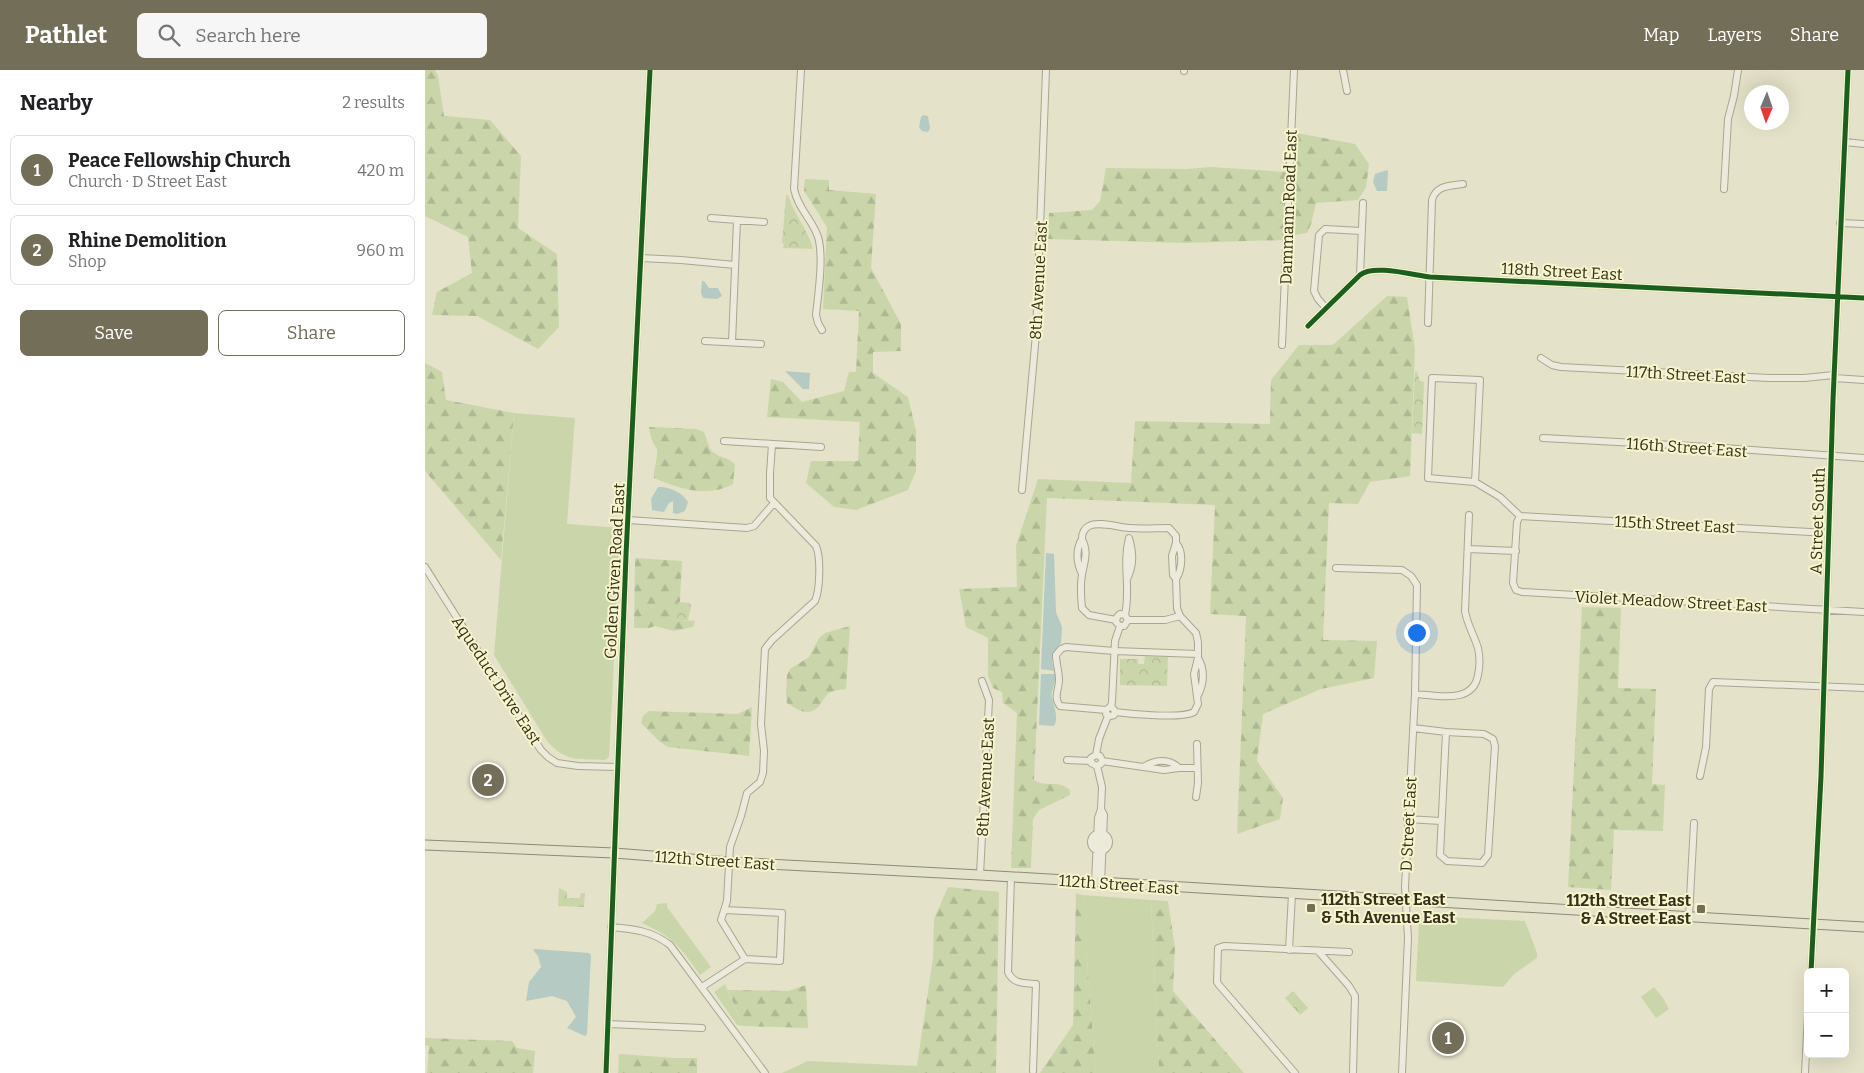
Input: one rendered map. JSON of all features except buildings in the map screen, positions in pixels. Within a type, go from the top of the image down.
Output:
[{"type":"main road","name":"112th Street East","points":[[425,845],[614,853],[729,862],[1864,927]]},
{"type":"street","name":"Golden Given Road East","points":[[606,1073],[628,520],[650,70]]},
{"type":"street","points":[[801,70],[794,189],[799,205],[815,229],[818,238],[820,254],[816,316],[822,330]]},
{"type":"street","name":"8th Avenue East","points":[[1022,490],[1036,334],[1047,70]]},
{"type":"street","name":"Dammann Road East","points":[[1282,345],[1294,70]]},
{"type":"street","points":[[1343,70],[1343,79],[1347,91]]},
{"type":"street","points":[[1725,189],[1728,119],[1737,82],[1737,70]]},
{"type":"street","name":"A Street South","points":[[1811,968],[1827,610],[1840,223],[1848,70]]},
{"type":"street","points":[[1845,142],[1864,144]]},
{"type":"street","points":[[1428,323],[1433,195],[1439,189],[1463,184]]},
{"type":"street","points":[[1308,326],[1360,275],[1363,203]]},
{"type":"street","points":[[711,218],[763,222]]},
{"type":"street","points":[[732,342],[737,221]]},
{"type":"street","points":[[1840,223],[1864,224]]},
{"type":"street","points":[[1326,308],[1314,291],[1319,235],[1325,229],[1362,231]]},
{"type":"street","points":[[641,258],[735,265]]},
{"type":"street","name":"118th Street East","points":[[1360,275],[1369,270],[1430,278],[1864,298]]},
{"type":"street","points":[[705,341],[761,344]]},
{"type":"street","name":"117th Street East","points":[[1541,358],[1552,365],[1561,367],[1769,378],[1834,376],[1864,380]]},
{"type":"street","points":[[1468,549],[1516,551],[1517,522],[1520,516],[1500,497],[1475,482],[1428,478],[1432,378],[1479,380],[1475,482]]},
{"type":"street","name":"116th Street East","points":[[1543,438],[1864,458]]},
{"type":"street","points":[[724,441],[821,446]]},
{"type":"street","points":[[745,959],[723,923],[722,918],[725,910],[730,847],[747,793],[760,782],[763,773],[764,751],[761,724],[765,649],[772,640],[815,601],[817,593],[819,551],[813,541],[775,504],[770,494],[772,444]]},
{"type":"street","points":[[628,520],[747,528],[754,526],[775,504]]},
{"type":"street","points":[[1415,694],[1460,696],[1469,692],[1475,685],[1479,672],[1479,652],[1465,611],[1469,515]]},
{"type":"street","name":"115th Street East","points":[[1520,516],[1829,533]]},
{"type":"street","points":[[1129,528],[1129,538],[1133,554],[1128,577],[1126,624],[1089,614],[1082,608],[1082,574],[1079,567],[1078,552],[1084,529],[1093,525],[1129,528],[1169,528],[1174,533],[1176,543],[1179,546],[1181,562],[1176,579],[1175,601],[1180,616],[1196,633],[1199,642],[1198,656],[1203,679],[1198,695],[1198,708],[1188,715],[1148,715],[1060,706],[1055,698],[1059,681],[1056,660],[1058,652],[1066,647],[1198,656]]},
{"type":"street","name":"Violet Meadow Street East","points":[[1516,551],[1513,583],[1516,590],[1522,592],[1864,612]]},
{"type":"street","name":"Aqueduct Drive East","points":[[425,567],[539,748],[548,757],[564,765],[618,767]]},
{"type":"street","name":"D Street East","points":[[1336,568],[1402,570],[1411,576],[1417,586],[1415,694],[1407,819],[1405,887],[1408,938],[1402,1073]]},
{"type":"street","points":[[1091,761],[1092,756],[1096,754],[1099,738],[1110,711],[1115,641],[1120,614],[1127,617],[1165,620],[1180,616]]},
{"type":"street","name":"8th Avenue East","points":[[980,875],[989,700],[982,681]]},
{"type":"street","points":[[1700,776],[1706,747],[1710,686],[1715,682],[1864,688]]},
{"type":"street","points":[[1413,728],[1484,734],[1493,739],[1495,746],[1489,855],[1482,863],[1447,861],[1439,851],[1446,732]]},
{"type":"street","points":[[1196,797],[1198,783],[1197,744]]},
{"type":"street","points":[[1096,754],[1100,756],[1101,809],[1104,815],[1100,833]]},
{"type":"street","points":[[1067,760],[1091,761],[1093,764],[1145,766],[1164,770],[1197,768]]},
{"type":"street","points":[[1407,819],[1441,821]]},
{"type":"street","points":[[1689,917],[1694,823]]},
{"type":"street","points":[[1100,833],[1108,837],[1109,842],[1107,847],[1099,850],[1092,847],[1091,841],[1093,836],[1100,833]]},
{"type":"street","points":[[1098,882],[1099,850]]},
{"type":"street","points":[[1011,877],[1008,972],[1011,978],[1016,981],[1036,984],[1033,1070]]},
{"type":"street","points":[[1289,950],[1292,894]]},
{"type":"street","points":[[705,985],[745,959],[780,961],[782,913],[725,910]]},
{"type":"street","points":[[611,927],[639,930],[657,935],[670,945],[705,985],[765,1073]]},
{"type":"street","points":[[1295,1073],[1217,982],[1218,948],[1224,946],[1349,952]]},
{"type":"street","points":[[1319,952],[1349,986],[1355,996],[1353,1073]]},
{"type":"street","points":[[608,1024],[702,1028]]},
{"type":"street","points":[[1805,1073],[1806,1058]]},
{"type":"green space","points":[[425,70],[435,70],[438,76],[444,116],[490,120],[521,156],[518,228],[557,254],[559,327],[538,349],[477,316],[432,315],[437,292],[472,273],[468,237],[425,216]]},
{"type":"green space","points":[[1297,133],[1355,144],[1369,164],[1366,187],[1358,200],[1316,203],[1307,233],[1293,235]]},
{"type":"green space","points":[[1211,167],[1285,172],[1283,240],[1184,243],[1048,239],[1049,213],[1092,210],[1100,201],[1106,168],[1187,169]]},
{"type":"green space","points":[[805,179],[829,180],[829,190],[876,194],[871,268],[901,324],[901,351],[873,352],[873,373],[908,397],[916,431],[916,471],[908,490],[856,510],[834,507],[806,483],[811,461],[858,461],[860,422],[767,417],[771,379],[783,382],[802,402],[844,391],[849,372],[856,372],[859,311],[823,309],[827,227],[804,191]]},
{"type":"green space","points":[[786,195],[788,195],[808,235],[813,249],[783,248]]},
{"type":"green space","points":[[1387,296],[1407,297],[1415,349],[1410,476],[1370,482],[1358,504],[1329,503],[1323,640],[1377,641],[1374,678],[1321,689],[1263,714],[1257,761],[1283,798],[1280,819],[1237,834],[1246,616],[1210,614],[1215,505],[1047,498],[1034,780],[1061,785],[1070,790],[1070,795],[1039,810],[1033,819],[1031,868],[1011,868],[1017,713],[1003,703],[1002,692],[993,688],[988,676],[988,638],[966,627],[959,589],[1017,587],[1016,546],[1038,479],[1131,483],[1135,421],[1270,424],[1271,380],[1299,345],[1333,345]]},
{"type":"green space","points":[[425,363],[442,372],[446,400],[514,413],[501,560],[425,471]]},
{"type":"green space","points":[[1415,371],[1420,381],[1424,382],[1422,434],[1412,433]]},
{"type":"green space","points":[[514,413],[575,418],[567,524],[621,528],[609,757],[605,760],[573,758],[560,753],[554,748],[547,741],[494,655]]},
{"type":"green space","points":[[649,427],[696,429],[704,432],[710,449],[735,464],[733,484],[713,491],[703,491],[674,486],[654,478],[657,449]]},
{"type":"green space","points":[[635,558],[682,561],[679,620],[695,621],[693,627],[674,631],[655,626],[634,628]]},
{"type":"green space","points":[[678,602],[690,603],[688,620],[677,620]]},
{"type":"green space","points":[[1582,607],[1621,608],[1618,688],[1656,689],[1652,784],[1665,785],[1663,831],[1614,830],[1611,890],[1568,887]]},
{"type":"green space","points":[[850,626],[846,689],[829,693],[818,707],[810,712],[794,708],[787,703],[787,675],[790,669],[809,657],[819,638],[825,633]]},
{"type":"green space","points":[[1145,656],[1168,657],[1167,686],[1120,685],[1120,659],[1138,659],[1138,664],[1144,664]]},
{"type":"green space","points":[[752,707],[749,756],[668,747],[641,723],[643,716],[649,711],[738,714]]},
{"type":"green space","points":[[948,887],[999,892],[996,1073],[920,1073],[917,1066],[933,958],[934,919]]},
{"type":"green space","points":[[559,888],[567,892],[567,898],[580,898],[581,893],[585,893],[584,907],[558,906]]},
{"type":"green space","points":[[1076,893],[1082,895],[1086,904],[1086,948],[1096,1073],[1040,1073],[1073,1025]]},
{"type":"green space","points":[[1082,895],[1151,900],[1159,1073],[1096,1073],[1086,948],[1086,904]]},
{"type":"green space","points":[[1151,900],[1168,901],[1175,948],[1173,991],[1244,1073],[1159,1073]]},
{"type":"green space","points":[[667,903],[667,907],[711,967],[700,975],[676,944],[642,923],[655,911],[657,904]]},
{"type":"green space","points":[[1423,916],[1525,921],[1537,953],[1537,958],[1514,974],[1503,987],[1416,981],[1419,921]]},
{"type":"green space","points":[[725,984],[743,1026],[737,1025],[714,992]]},
{"type":"green space","points":[[806,985],[808,1028],[743,1026],[728,990],[788,991]]},
{"type":"green space","points":[[1654,987],[1669,1009],[1656,1018],[1641,997]]},
{"type":"green space","points":[[1293,991],[1308,1008],[1300,1015],[1285,998]]},
{"type":"green space","points":[[425,1038],[512,1041],[517,1048],[535,1051],[533,1073],[427,1073],[429,1046],[425,1045]]},
{"type":"green space","points":[[619,1054],[697,1058],[697,1073],[618,1073]]},
{"type":"green space","points":[[808,1061],[917,1066],[920,1073],[782,1073]]},
{"type":"shaded area","points":[[923,115],[928,116],[930,128],[928,132],[922,131],[919,127]]},
{"type":"shaded area","points":[[1387,170],[1387,191],[1377,191],[1373,182],[1375,174]]},
{"type":"shaded area","points":[[702,281],[709,288],[718,288],[722,296],[717,299],[703,298],[701,293]]},
{"type":"shaded area","points":[[785,371],[810,373],[809,389],[803,389]]},
{"type":"shaded area","points":[[658,487],[671,489],[683,496],[688,502],[685,511],[677,514],[673,513],[673,501],[669,503],[664,512],[652,510],[651,499]]},
{"type":"shaded area","points":[[1046,553],[1054,554],[1056,612],[1062,627],[1061,643],[1053,654],[1054,671],[1041,669]]},
{"type":"shaded area","points":[[1041,674],[1055,674],[1052,692],[1056,716],[1054,726],[1039,725]]},
{"type":"shaded area","points":[[533,950],[589,953],[591,955],[587,1034],[585,1036],[567,1028],[576,1017],[567,1001],[552,996],[526,1001],[529,982],[541,967],[538,956]]},
{"type":"cycle path","points":[[606,1073],[626,555],[650,70]]},
{"type":"cycle path","points":[[1811,968],[1821,776],[1833,400],[1848,70]]},
{"type":"cycle path","points":[[1308,326],[1360,275],[1374,270],[1430,277],[1864,298]]},
{"type":"place","name":"Rhine Demolition","points":[[488,780]]},
{"type":"place","name":"112th Street East & 5th Avenue East","points":[[1311,908]]},
{"type":"place","name":"112th Street East & A Street East","points":[[1701,909]]},
{"type":"place","name":"Peace Fellowship Church","points":[[1448,1038]]}]
